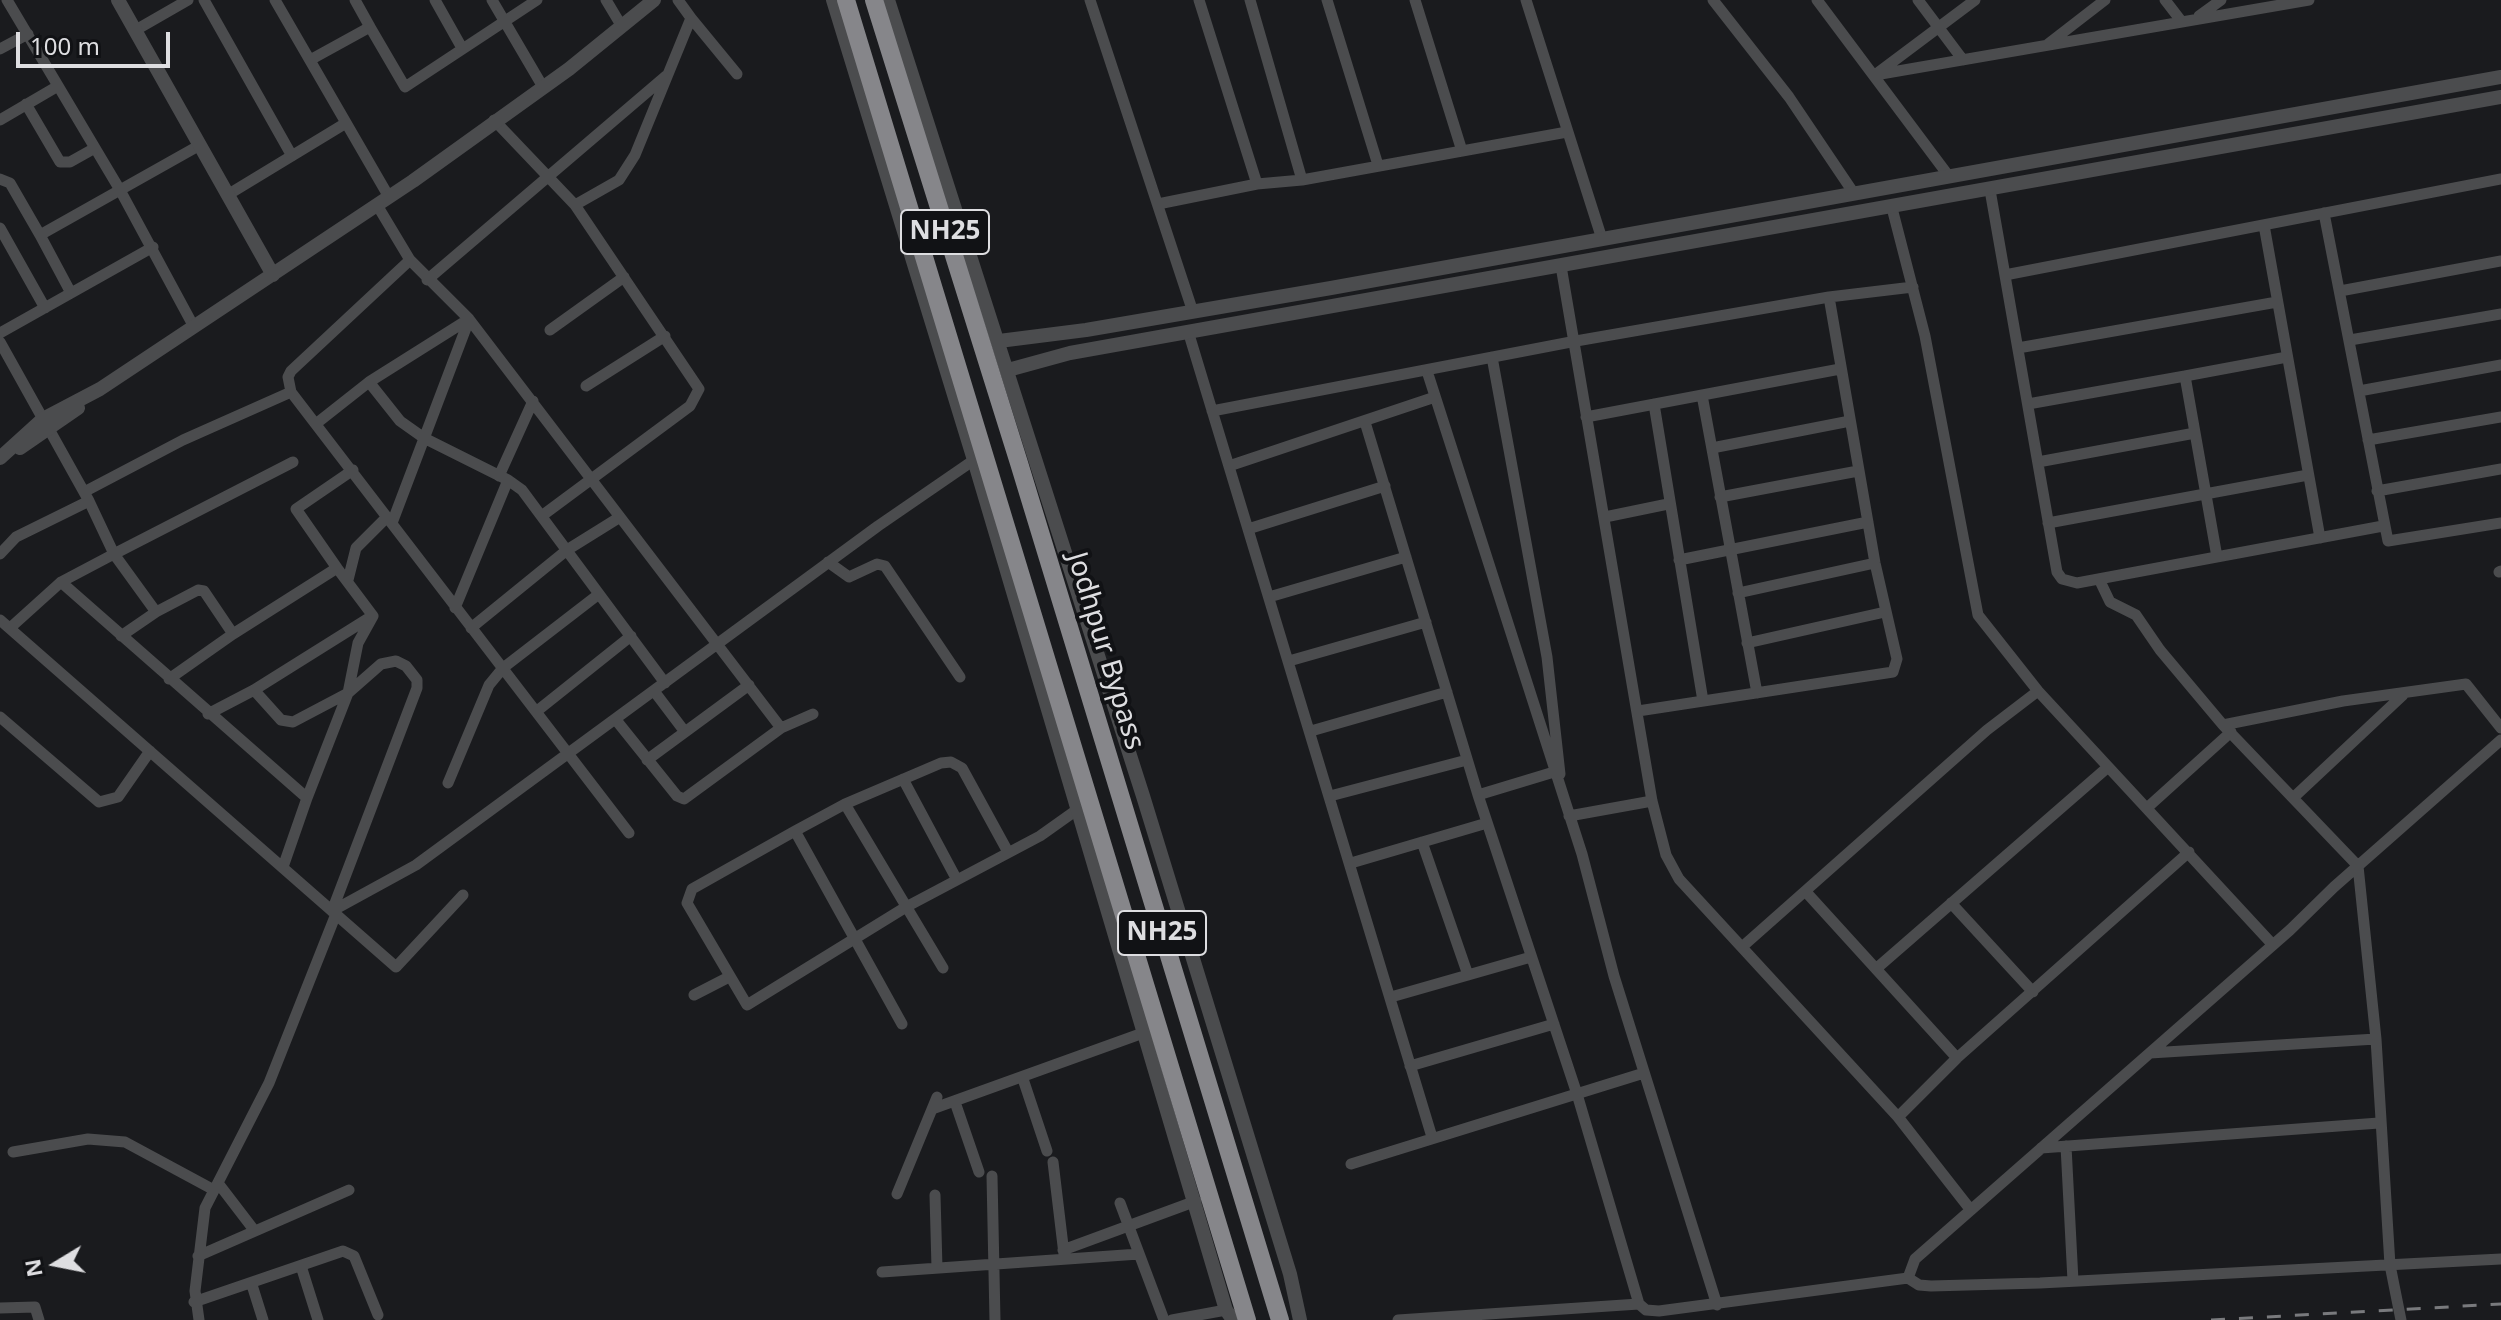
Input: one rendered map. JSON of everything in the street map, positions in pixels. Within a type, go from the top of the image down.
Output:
[{"type":"highway","points":[[846,0],[1247,1320]]},
{"type":"highway","name":"Jodhpur Bypass","points":[[874,0],[1280,1320]]},
{"type":"street","points":[[7,0],[153,247],[194,327]]},
{"type":"street","points":[[118,0],[276,273]]},
{"type":"street","points":[[126,0],[234,191],[276,273]]},
{"type":"street","points":[[141,27],[188,0]]},
{"type":"street","points":[[204,0],[292,156]]},
{"type":"street","points":[[275,0],[346,123],[410,260],[469,319],[781,728]]},
{"type":"street","points":[[355,0],[405,87],[537,0]]},
{"type":"street","points":[[435,0],[462,48]]},
{"type":"street","points":[[492,0],[543,87]]},
{"type":"street","points":[[606,0],[621,25]]},
{"type":"street","points":[[0,458],[383,201],[543,87],[654,0]]},
{"type":"street","points":[[678,0],[737,74]]},
{"type":"street","points":[[833,0],[1230,1315],[1172,1320]]},
{"type":"street","points":[[888,0],[999,341],[1281,1246],[1300,1320]]},
{"type":"street","points":[[1090,0],[1193,312]]},
{"type":"street","points":[[1199,0],[1257,184]]},
{"type":"street","points":[[1250,0],[1302,180]]},
{"type":"street","points":[[1327,0],[1378,165]]},
{"type":"street","points":[[1415,0],[1462,151]]},
{"type":"street","points":[[1526,0],[1602,239]]},
{"type":"street","points":[[1713,0],[1789,97],[1853,192]]},
{"type":"street","points":[[1817,0],[1948,175]]},
{"type":"street","points":[[1918,0],[1963,60]]},
{"type":"street","points":[[1875,75],[1975,0]]},
{"type":"street","points":[[2046,45],[2105,0]]},
{"type":"street","points":[[2165,0],[2182,22]]},
{"type":"street","points":[[2195,20],[2221,0]]},
{"type":"street","points":[[1875,75],[2309,0]]},
{"type":"street","points":[[575,205],[625,173],[662,94],[666,76],[691,18]]},
{"type":"street","points":[[310,60],[370,27]]},
{"type":"street","points":[[0,49],[28,34]]},
{"type":"street","points":[[427,280],[666,76]]},
{"type":"street","points":[[999,341],[1193,312],[2501,77]]},
{"type":"street","points":[[0,120],[58,86]]},
{"type":"street","points":[[1008,370],[1070,353],[1188,331],[1892,208],[2501,97]]},
{"type":"street","points":[[26,104],[60,162],[70,162],[95,148]]},
{"type":"street","points":[[494,120],[575,205],[699,389],[690,406],[543,515]]},
{"type":"street","points":[[234,191],[346,123]]},
{"type":"street","points":[[1158,204],[1257,184],[1302,180],[1567,132]]},
{"type":"street","points":[[40,235],[200,145]]},
{"type":"street","points":[[0,179],[10,183],[71,293]]},
{"type":"street","points":[[2005,275],[2501,179]]},
{"type":"street","points":[[1990,190],[2057,572],[2062,579],[2077,583],[2383,526]]},
{"type":"street","points":[[1892,208],[1913,287],[1973,603],[1988,631],[2038,691],[2273,945]]},
{"type":"street","points":[[2324,213],[2388,541],[2501,523]]},
{"type":"street","points":[[2264,225],[2320,538]]},
{"type":"street","points":[[0,228],[45,308]]},
{"type":"street","points":[[0,333],[153,247]]},
{"type":"street","points":[[410,260],[291,371],[288,377],[291,392],[629,833]]},
{"type":"street","points":[[2340,291],[2501,261]]},
{"type":"street","points":[[1561,266],[1652,801],[1666,855],[1679,879],[1898,1117],[1970,1209]]},
{"type":"street","points":[[550,330],[624,277]]},
{"type":"street","points":[[1212,411],[1576,341],[1829,297],[1913,287]]},
{"type":"street","points":[[1638,711],[1893,672],[1897,659],[1875,563],[1829,297]]},
{"type":"street","points":[[2018,348],[2277,302]]},
{"type":"street","points":[[2350,340],[2501,314]]},
{"type":"street","points":[[317,423],[369,382],[469,319]]},
{"type":"street","points":[[348,580],[356,548],[390,520],[469,319]]},
{"type":"street","points":[[1188,331],[1432,1137]]},
{"type":"street","points":[[586,386],[665,336]]},
{"type":"street","points":[[0,342],[87,496],[114,554],[156,612]]},
{"type":"street","points":[[1492,357],[1547,657],[1562,794]]},
{"type":"street","points":[[2028,404],[2287,357]]},
{"type":"street","points":[[2359,391],[2501,365]]},
{"type":"street","points":[[1586,417],[1840,369]]},
{"type":"street","points":[[1427,371],[1569,816],[1644,1073],[1717,1305]]},
{"type":"street","points":[[2185,376],[2217,557]]},
{"type":"street","points":[[369,382],[400,421],[424,438],[504,478],[543,515],[665,683]]},
{"type":"street","points":[[0,554],[16,537],[183,440],[291,392]]},
{"type":"street","points":[[1702,395],[1757,693]]},
{"type":"street","points":[[1229,466],[1435,397]]},
{"type":"street","points":[[455,608],[533,401]]},
{"type":"street","points":[[1654,404],[1668,504],[1703,701]]},
{"type":"street","points":[[2368,440],[2501,417]]},
{"type":"street","points":[[1712,448],[1850,421]]},
{"type":"street","points":[[1365,422],[1478,795],[1577,1094],[1639,1304],[1646,1310],[1717,1305],[1908,1278],[1919,1285],[1931,1286],[2501,1259]]},
{"type":"street","points":[[2038,462],[2195,433]]},
{"type":"street","points":[[334,912],[416,865],[828,562],[974,460]]},
{"type":"street","points":[[10,628],[61,582],[293,462]]},
{"type":"street","points":[[2377,491],[2501,469]]},
{"type":"street","points":[[353,470],[296,509],[373,616]]},
{"type":"street","points":[[1720,497],[1858,471]]},
{"type":"street","points":[[2048,523],[2308,475]]},
{"type":"street","points":[[1248,529],[1385,486]]},
{"type":"street","points":[[1605,517],[1668,504]]},
{"type":"street","points":[[471,628],[567,550],[620,517]]},
{"type":"street","points":[[1679,560],[1868,522]]},
{"type":"street","points":[[1269,597],[1406,557]]},
{"type":"street","points":[[828,562],[849,577],[877,564],[885,566],[960,677]]},
{"type":"street","points":[[1738,593],[1875,563]]},
{"type":"street","points":[[169,679],[337,568]]},
{"type":"street","points":[[2099,579],[2110,602],[2136,615],[2160,650],[2227,728],[2358,866],[2376,1039],[2390,1265],[2401,1320]]},
{"type":"street","points":[[61,582],[307,798]]},
{"type":"street","points":[[121,636],[156,612],[198,590],[204,591],[233,634]]},
{"type":"street","points":[[448,783],[480,700],[503,668],[599,594]]},
{"type":"street","points":[[1747,643],[1885,612]]},
{"type":"street","points":[[208,714],[254,690],[373,616]]},
{"type":"street","points":[[283,867],[348,693],[358,643],[373,616]]},
{"type":"street","points":[[0,620],[396,967],[463,895]]},
{"type":"street","points":[[1289,661],[1426,622]]},
{"type":"street","points":[[537,711],[631,636]]},
{"type":"street","points":[[199,1320],[194,1302],[205,1208],[269,1083],[417,688],[417,680],[406,666],[390,661],[381,664],[348,693],[293,722],[281,720],[254,690]]},
{"type":"street","points":[[2148,807],[2227,728],[2343,701],[2466,684],[2501,728]]},
{"type":"street","points":[[647,760],[749,685]]},
{"type":"street","points":[[654,691],[685,732]]},
{"type":"street","points":[[1742,947],[1987,730],[2038,691]]},
{"type":"street","points":[[1311,731],[1447,692]]},
{"type":"street","points":[[2293,798],[2403,695]]},
{"type":"street","points":[[616,720],[677,796],[684,799],[781,728],[813,714]]},
{"type":"street","points":[[0,717],[99,802],[118,797],[150,751]]},
{"type":"street","points":[[1908,1278],[1915,1259],[1970,1209],[2273,945],[2501,740]]},
{"type":"street","points":[[1330,796],[1467,760]]},
{"type":"street","points":[[1008,852],[959,764],[941,763],[845,804],[692,889],[688,896],[690,910],[747,1005],[906,907],[1008,852],[1078,809]]},
{"type":"street","points":[[1877,968],[2108,767]]},
{"type":"street","points":[[1478,795],[1554,772]]},
{"type":"street","points":[[903,779],[957,880]]},
{"type":"street","points":[[1569,816],[1652,801]]},
{"type":"street","points":[[845,804],[943,968]]},
{"type":"street","points":[[1351,863],[1487,823]]},
{"type":"street","points":[[795,831],[902,1024]]},
{"type":"street","points":[[1422,842],[1468,975]]},
{"type":"street","points":[[1898,1117],[1957,1058],[2189,852]]},
{"type":"street","points":[[1806,892],[1957,1058]]},
{"type":"street","points":[[1951,903],[2033,992]]},
{"type":"street","points":[[1391,997],[1531,957]]},
{"type":"street","points":[[694,995],[729,977]]},
{"type":"street","points":[[1410,1066],[1554,1024]]},
{"type":"street","points":[[932,1109],[1023,1079],[1143,1033]]},
{"type":"street","points":[[2149,1053],[2376,1039]]},
{"type":"street","points":[[1351,1164],[1644,1073]]},
{"type":"street","points":[[1023,1079],[1050,1156],[1064,1254]]},
{"type":"street","points":[[897,1194],[937,1097]]},
{"type":"street","points":[[955,1102],[979,1172]]},
{"type":"street","points":[[2041,1148],[2379,1123]]},
{"type":"street","points":[[13,1152],[88,1139],[125,1142],[216,1186],[254,1230]]},
{"type":"street","points":[[2066,1146],[2073,1281]]},
{"type":"street","points":[[992,1176],[995,1320]]},
{"type":"street","points":[[198,1256],[349,1190]]},
{"type":"street","points":[[935,1195],[937,1268]]},
{"type":"street","points":[[1064,1254],[1196,1201]]},
{"type":"street","points":[[1120,1203],[1164,1320]]},
{"type":"street","points":[[194,1302],[252,1285],[343,1251],[350,1253],[378,1315]]},
{"type":"street","points":[[882,1272],[994,1264],[1064,1254],[1139,1254]]},
{"type":"street","points":[[301,1266],[318,1320]]},
{"type":"street","points":[[252,1285],[263,1320]]},
{"type":"street","points":[[1398,1320],[1639,1304]]},
{"type":"street","points":[[0,1308],[35,1307],[39,1320]]},
{"type":"railway","points":[[2211,1320],[2501,1304]]}]
